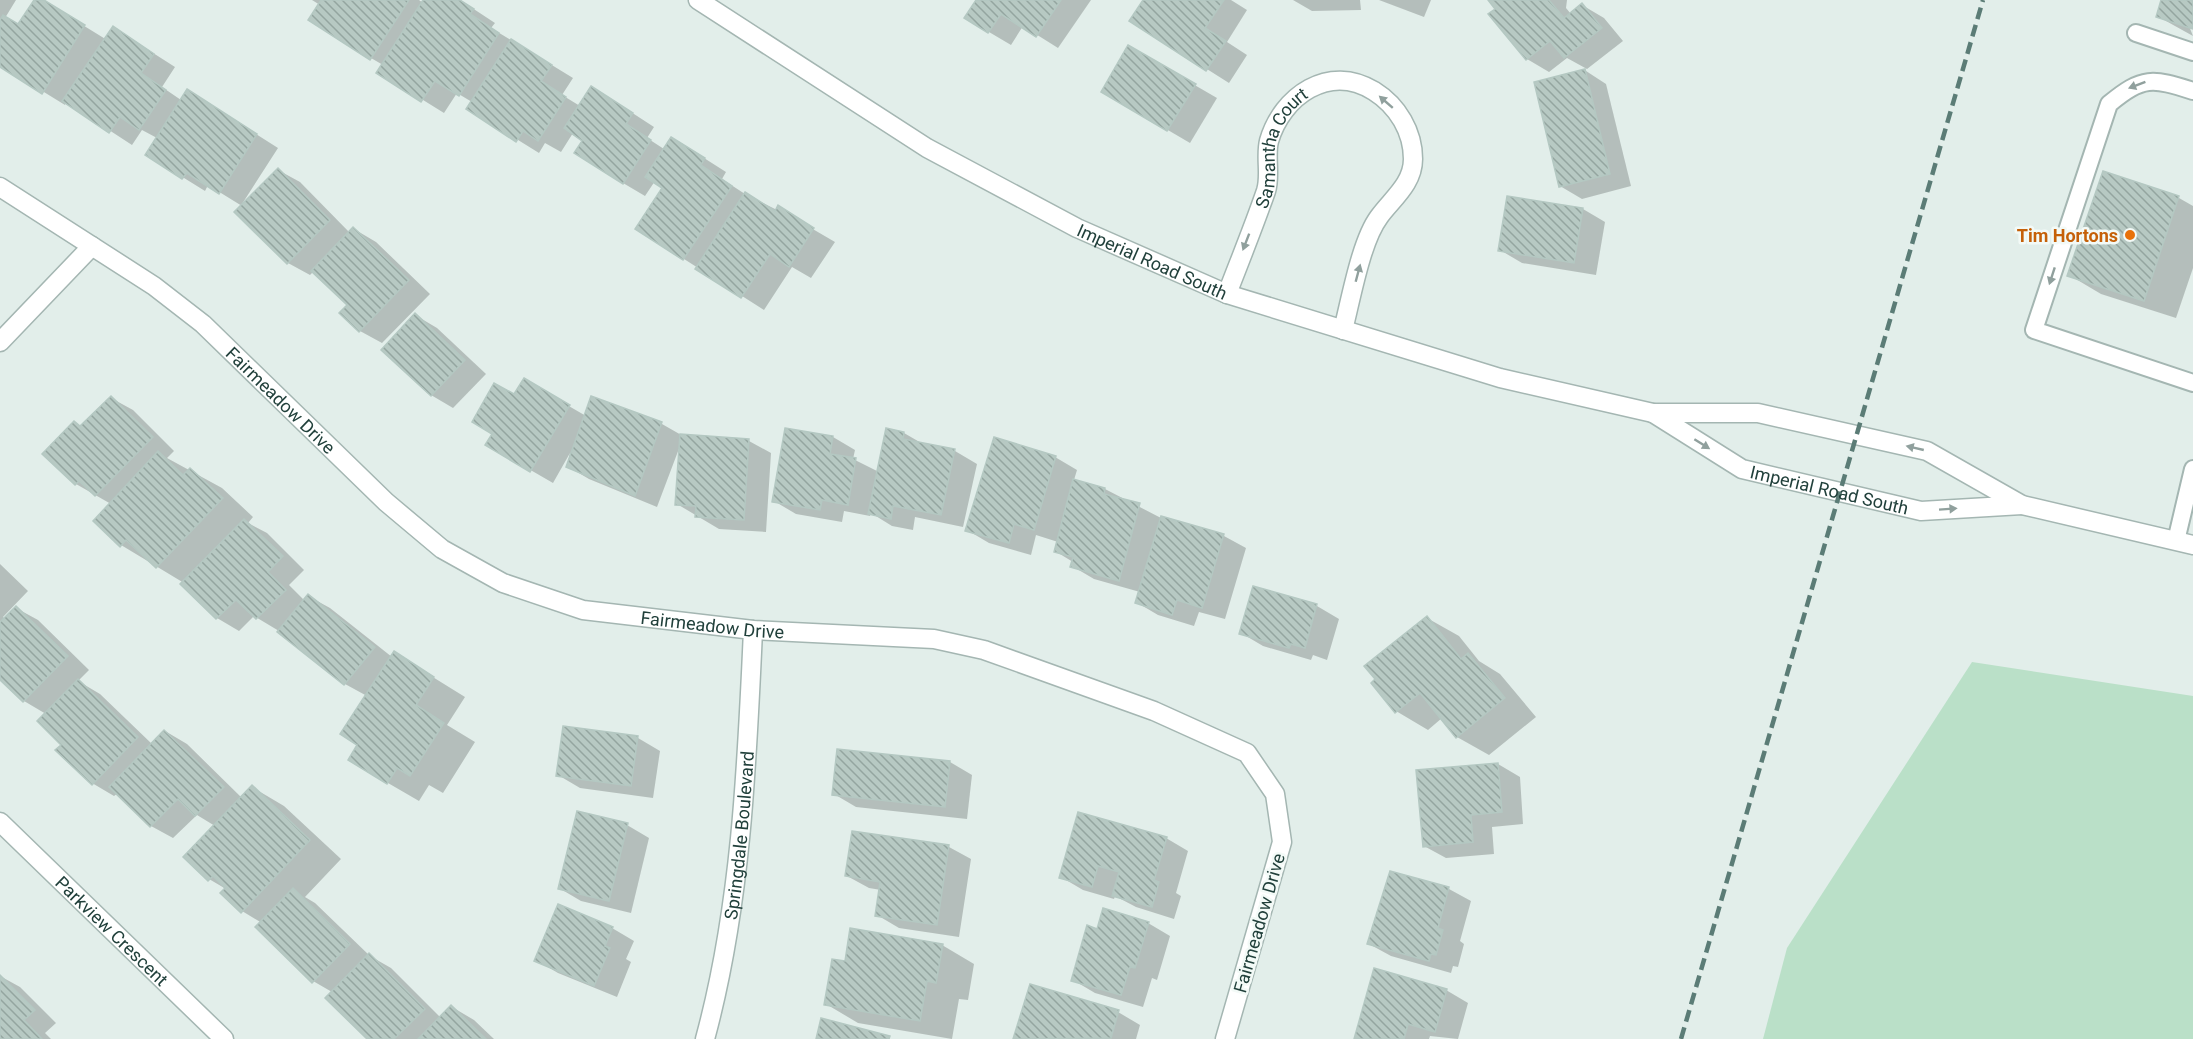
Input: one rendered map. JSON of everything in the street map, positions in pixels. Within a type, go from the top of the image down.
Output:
[{"type":"street","name":"Imperial Road South","points":[[698,0],[927,147],[1077,228],[1227,294],[1500,378],[1653,413],[1758,413],[1928,451],[2022,504],[2184,543]]},
{"type":"street","name":"Samantha Court","points":[[1227,294],[1267,188],[1268,145],[1277,118],[1294,96],[1318,85],[1347,80],[1374,91],[1396,110],[1410,134],[1413,160],[1410,176],[1400,194],[1377,219],[1363,252],[1342,330]]},
{"type":"street","name":"Fairmeadow Drive","points":[[0,187],[154,286],[203,324],[387,502],[452,555],[503,583],[584,610],[753,630],[934,639],[984,650],[1155,711],[1247,753],[1275,794],[1282,843],[1225,1039]]},
{"type":"street","points":[[0,342],[92,246]]},
{"type":"street","name":"Imperial Road South","points":[[1653,413],[1742,469],[1921,511],[2022,504]]},
{"type":"street","name":"Springdale Boulevard","points":[[705,1039],[731,904],[748,742],[753,630]]},
{"type":"street","name":"Parkview Crescent","points":[[0,822],[224,1039]]},
{"type":"lane","points":[[2136,33],[2193,52]]},
{"type":"lane","points":[[2193,91],[2164,82],[2145,82],[2130,86],[2109,104],[2034,330],[2193,383]]},
{"type":"lane","points":[[2184,543],[2193,469]]},
{"type":"green space","points":[[1972,662],[2193,696],[2193,1039],[1763,1039],[1787,948]]},
{"type":"building","points":[[34,0],[44,0],[85,25],[42,94],[0,67],[0,20],[3,15],[18,24]]},
{"type":"building","points":[[321,0],[409,0],[370,60],[308,20]]},
{"type":"building","points":[[423,0],[460,0],[474,9],[470,14],[499,33],[459,96],[435,81],[421,102],[376,73]]},
{"type":"building","points":[[976,0],[1061,0],[1036,37],[1001,14],[988,33],[964,18]]},
{"type":"building","points":[[1143,0],[1224,0],[1205,28],[1226,41],[1206,71],[1129,21]]},
{"type":"building","points":[[1488,0],[1549,0],[1564,18],[1582,3],[1602,28],[1564,58],[1550,41],[1526,60],[1488,14],[1495,9]]},
{"type":"building","points":[[2161,0],[2193,0],[2193,29],[2156,17]]},
{"type":"building","points":[[113,26],[154,54],[141,73],[166,90],[139,130],[120,117],[109,133],[62,101]]},
{"type":"building","points":[[511,39],[552,65],[541,81],[566,97],[538,141],[523,131],[516,142],[466,109]]},
{"type":"building","points":[[1128,45],[1196,84],[1167,131],[1101,92]]},
{"type":"building","points":[[1585,69],[1610,174],[1559,187],[1534,82]]},
{"type":"building","points":[[591,86],[633,113],[626,124],[651,140],[623,184],[574,153],[582,141],[564,128]]},
{"type":"building","points":[[187,89],[257,134],[219,194],[187,173],[182,179],[145,155]]},
{"type":"building","points":[[671,137],[705,158],[701,165],[732,186],[683,260],[635,229],[662,188],[645,177]]},
{"type":"building","points":[[278,168],[330,220],[287,264],[234,212]]},
{"type":"building","points":[[2103,171],[2179,196],[2144,301],[2067,276]]},
{"type":"building","points":[[745,192],[775,211],[778,205],[814,228],[789,267],[770,254],[741,298],[695,269]]},
{"type":"building","points":[[1507,196],[1583,208],[1574,263],[1498,251]]},
{"type":"building","points":[[353,227],[409,280],[359,332],[339,313],[347,305],[311,271]]},
{"type":"building","points":[[415,313],[465,360],[431,396],[381,350]]},
{"type":"building","points":[[524,378],[570,405],[530,472],[485,445],[492,434],[472,422],[494,383],[514,394]]},
{"type":"building","points":[[111,396],[153,437],[95,496],[79,481],[75,485],[42,454],[74,421],[80,426]]},
{"type":"building","points":[[591,396],[662,422],[635,496],[566,467]]},
{"type":"building","points":[[785,428],[833,436],[830,454],[856,458],[848,505],[822,500],[820,510],[772,502]]},
{"type":"building","points":[[886,428],[904,432],[903,439],[955,449],[941,515],[893,506],[891,519],[868,514]]},
{"type":"building","points":[[680,434],[749,439],[744,520],[695,517],[696,506],[675,505]]},
{"type":"building","points":[[994,437],[1056,456],[1034,530],[1014,524],[1009,543],[965,531]]},
{"type":"building","points":[[158,451],[183,475],[190,468],[223,498],[156,568],[126,540],[120,547],[93,521]]},
{"type":"building","points":[[1073,479],[1105,488],[1104,494],[1140,503],[1119,581],[1070,567],[1073,557],[1054,552]]},
{"type":"building","points":[[1161,516],[1224,534],[1202,608],[1177,600],[1172,615],[1135,603]]},
{"type":"building","points":[[244,519],[283,556],[268,572],[286,590],[256,619],[236,600],[216,619],[180,584]]},
{"type":"building","points":[[1253,586],[1317,604],[1305,648],[1291,644],[1289,648],[1239,634]]},
{"type":"building","points":[[308,594],[375,647],[344,685],[277,632]]},
{"type":"building","points":[[16,606],[68,656],[23,702],[0,680],[0,622]]},
{"type":"building","points":[[1427,616],[1461,659],[1468,653],[1505,698],[1456,738],[1420,693],[1395,713],[1371,683],[1375,679],[1364,666]]},
{"type":"building","points":[[394,651],[434,677],[416,705],[444,723],[410,776],[397,768],[387,784],[348,760],[357,745],[340,734]]},
{"type":"building","points":[[78,679],[138,737],[92,785],[55,750],[61,745],[37,721]]},
{"type":"building","points":[[563,726],[638,736],[631,786],[556,776]]},
{"type":"building","points":[[164,730],[224,787],[195,816],[178,799],[150,827],[109,787]]},
{"type":"building","points":[[837,749],[950,761],[945,807],[832,795]]},
{"type":"building","points":[[1498,763],[1502,812],[1471,815],[1473,842],[1423,847],[1416,770]]},
{"type":"building","points":[[252,785],[310,840],[241,913],[220,893],[225,888],[213,876],[208,881],[183,857]]},
{"type":"building","points":[[577,811],[628,823],[609,901],[558,889]]},
{"type":"building","points":[[1078,812],[1167,837],[1154,880],[1159,882],[1152,907],[1112,896],[1119,872],[1098,866],[1092,887],[1059,878]]},
{"type":"building","points":[[852,831],[949,845],[937,925],[875,916],[880,882],[845,876]]},
{"type":"building","points":[[1390,871],[1449,887],[1438,928],[1443,930],[1436,955],[1431,954],[1429,961],[1367,944]]},
{"type":"building","points":[[293,888],[350,944],[312,983],[255,927]]},
{"type":"building","points":[[558,904],[613,927],[605,946],[610,948],[594,986],[534,961]]},
{"type":"building","points":[[1103,908],[1149,922],[1135,968],[1130,967],[1121,995],[1071,981],[1087,925],[1097,929]]},
{"type":"building","points":[[850,928],[943,944],[936,983],[927,981],[920,1021],[824,1005],[832,959],[845,961]]},
{"type":"building","points":[[369,953],[425,1009],[394,1039],[367,1039],[325,998]]},
{"type":"building","points":[[1374,968],[1447,989],[1435,1032],[1408,1024],[1404,1039],[1354,1039]]},
{"type":"building","points":[[0,975],[35,1010],[24,1020],[42,1039],[0,1039]]},
{"type":"building","points":[[1030,984],[1119,1010],[1111,1038],[1013,1039]]},
{"type":"building","points":[[451,1005],[486,1039],[418,1039]]},
{"type":"building","points":[[821,1018],[890,1036],[889,1039],[816,1039]]},
{"type":"railway","points":[[1681,1039],[1983,0]]},
{"type":"place","name":"Tim Hortons","points":[[2130,235]]}]
